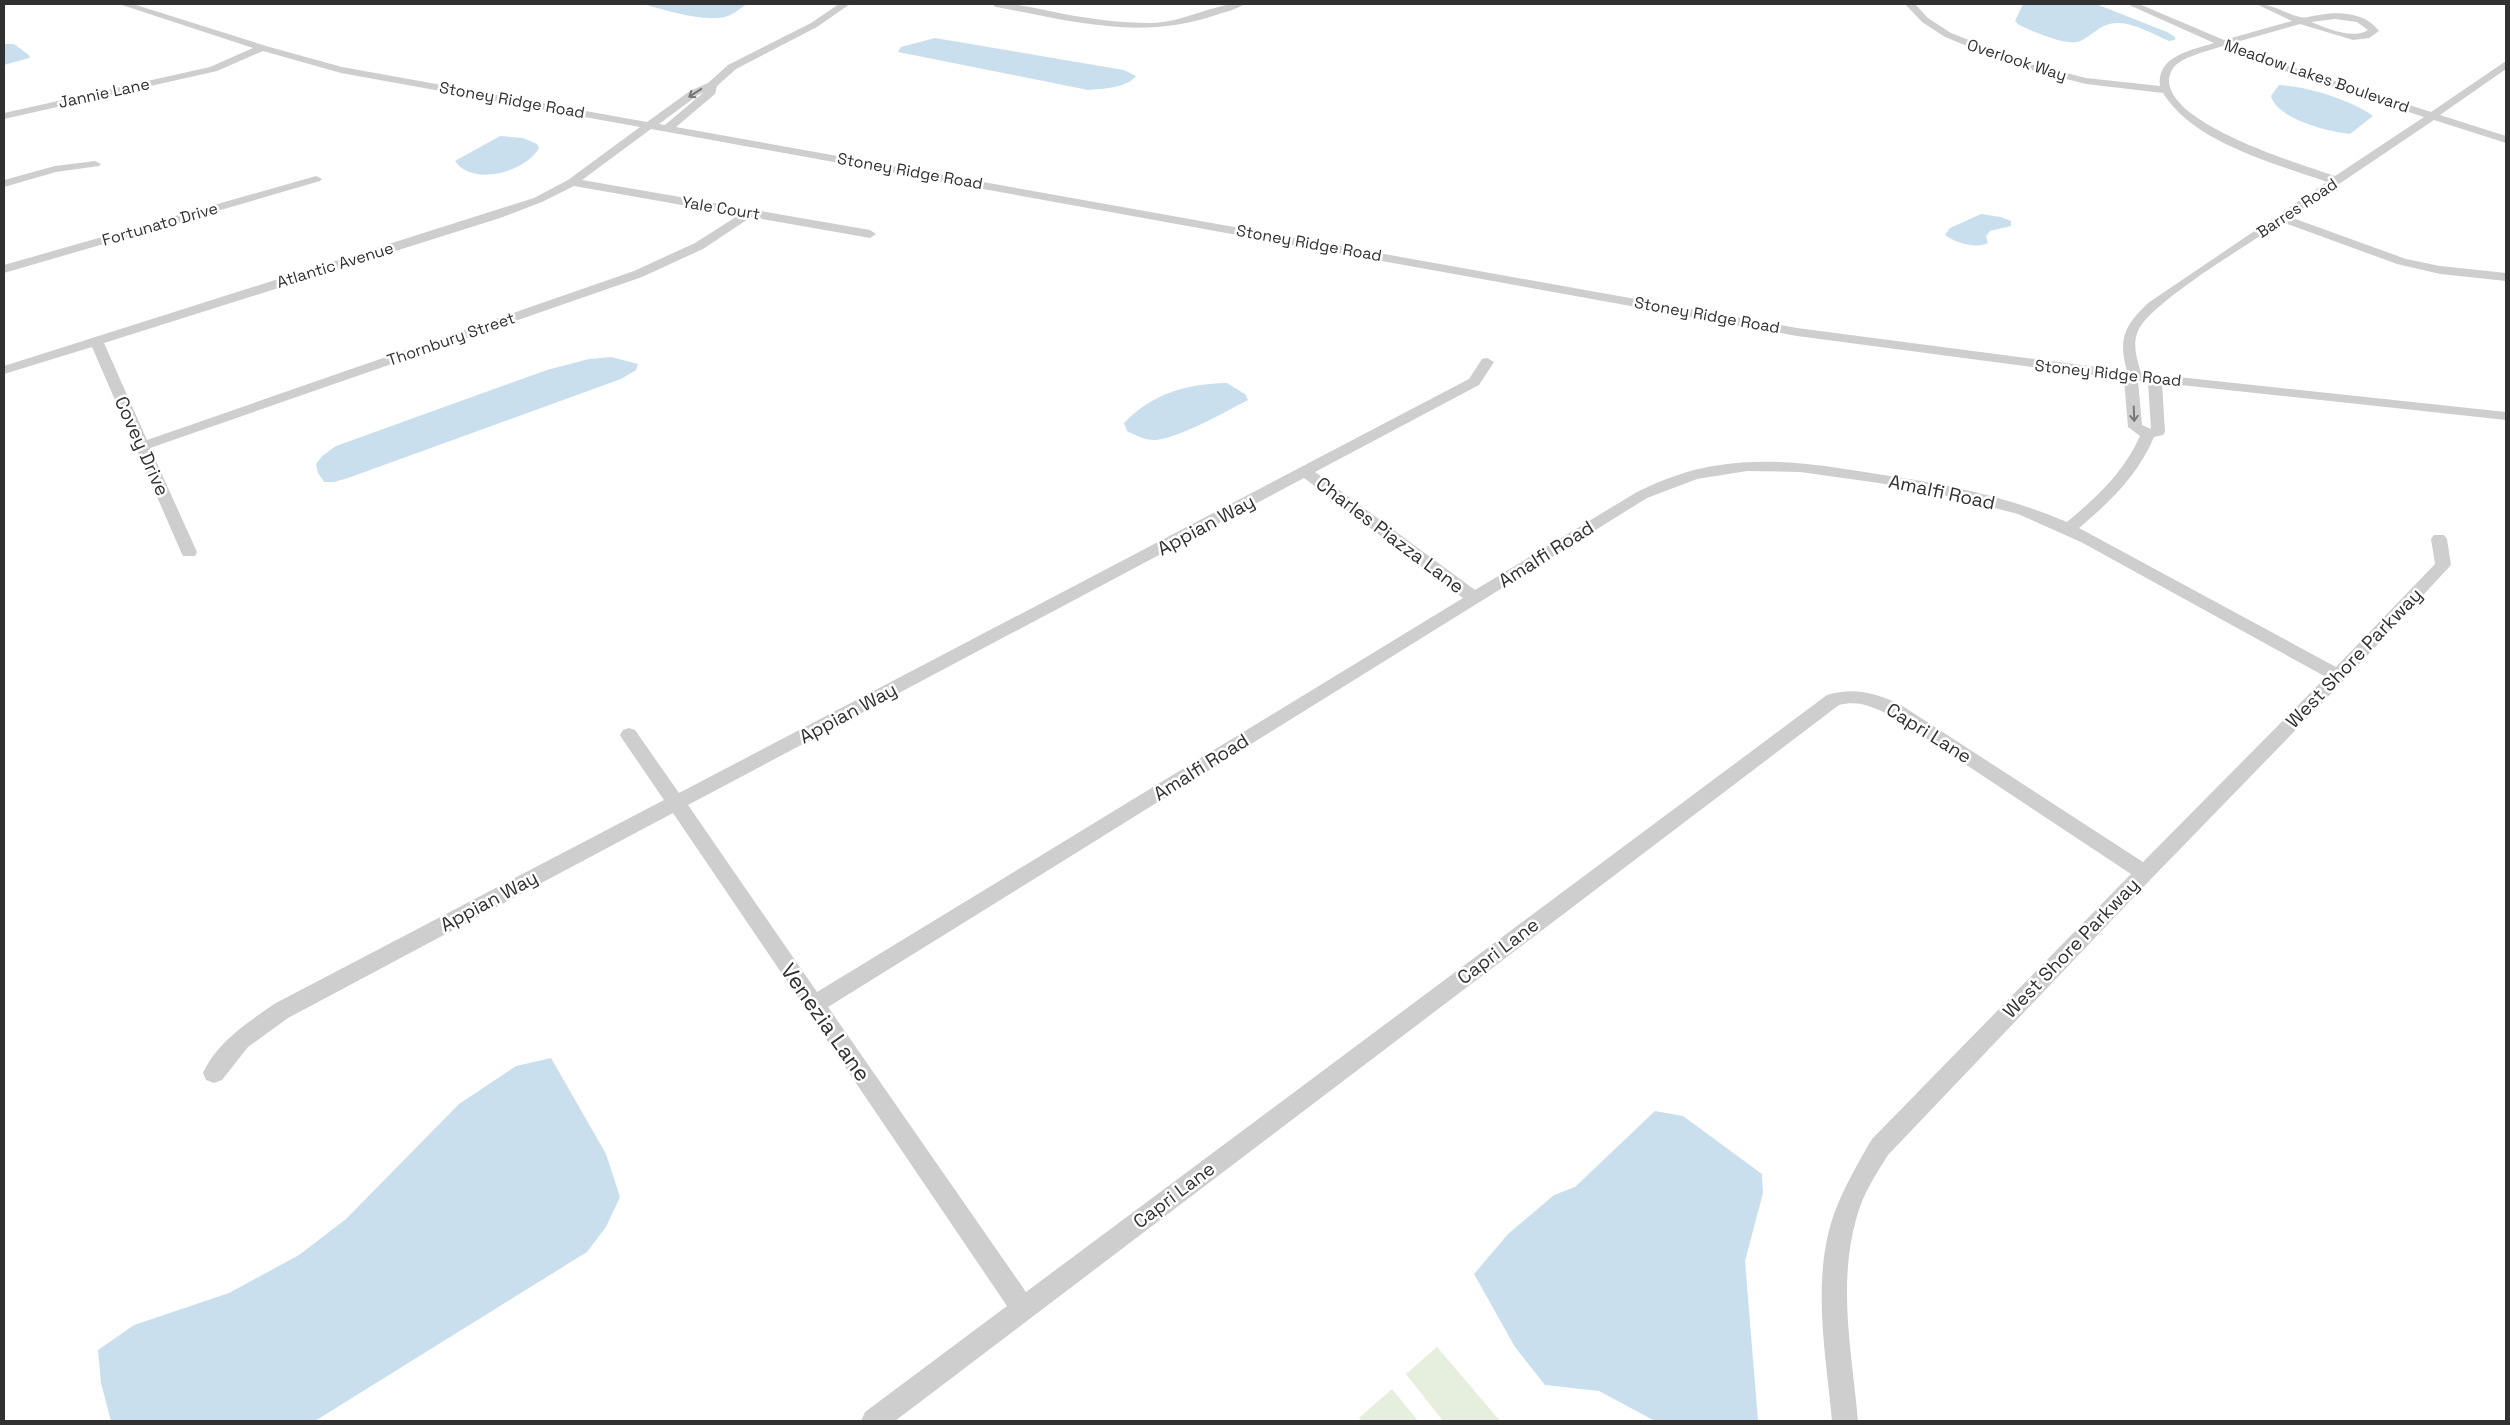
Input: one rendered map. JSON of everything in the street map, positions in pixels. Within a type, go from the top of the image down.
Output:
[{"type":"street","name":"Stoney Ridge Road","points":[[124,4],[262,48],[341,70],[1797,332],[1950,355],[2506,416]]},
{"type":"street","points":[[667,128],[711,92],[712,85],[732,67],[814,24],[845,4]]},
{"type":"street","points":[[996,4],[1140,27],[1179,23],[1239,4]]},
{"type":"street","name":"Overlook Way","points":[[1910,4],[1924,20],[1948,36],[2022,65],[2086,81],[2166,90]]},
{"type":"street","name":"Meadow Lakes Boulevard","points":[[2132,4],[2223,44],[2288,69],[2506,140]]},
{"type":"street","points":[[2261,4],[2304,22],[2347,36],[2364,37],[2374,32],[2363,22],[2344,17],[2323,16],[2304,22],[2193,52],[2174,61],[2165,75],[2166,90],[2171,100],[2186,114],[2219,135],[2254,151],[2337,181]]},
{"type":"street","name":"Jannie Lane","points":[[4,116],[205,69],[213,69],[262,48]]},
{"type":"street","name":"Barres Road","points":[[2148,434],[2135,427],[2133,376],[2128,350],[2129,334],[2147,311],[2281,218],[2433,117],[2506,64]]},
{"type":"street","name":"Atlantic Avenue","points":[[4,370],[496,215],[538,200],[572,182],[694,93],[712,85]]},
{"type":"street","points":[[4,184],[55,169],[95,164]]},
{"type":"street","name":"Fortunato Drive","points":[[4,269],[316,179]]},
{"type":"street","name":"Yale Court","points":[[572,182],[651,198],[751,212],[870,234]]},
{"type":"street","name":"Thornbury Street","points":[[142,446],[638,274],[699,246],[751,212]]},
{"type":"street","points":[[2281,218],[2369,252],[2406,262],[2441,270],[2506,277]]},
{"type":"street","name":"Covey Drive","points":[[96,341],[189,552]]},
{"type":"street","name":"Appian Way","points":[[214,1073],[240,1040],[281,1011],[1474,382],[1487,362]]},
{"type":"street","points":[[2068,529],[2098,504],[2121,480],[2138,456],[2148,434],[2158,432],[2155,379]]},
{"type":"street","name":"Amalfi Road","points":[[814,1004],[1656,487],[1696,474],[1742,466],[1789,465],[1809,467],[1949,491],[2008,506],[2068,529],[2338,676]]},
{"type":"street","name":"Charles Piazza Lane","points":[[1305,472],[1474,598]]},
{"type":"street","name":"West Shore Parkway","points":[[1845,1421],[1832,1286],[1835,1254],[1845,1215],[1868,1164],[1880,1146],[2338,676],[2443,565],[2439,539]]},
{"type":"street","name":"Capri Lane","points":[[874,1421],[1833,700],[1843,697],[1864,698],[1903,714],[2144,873]]},
{"type":"street","name":"Venezia Lane","points":[[629,736],[1023,1309]]},
{"type":"green space","points":[[1437,1347],[1500,1421],[1443,1421],[1406,1374]]},
{"type":"green space","points":[[1392,1389],[1418,1421],[1362,1421],[1359,1418]]},
{"type":"water","points":[[747,4],[728,16],[710,18],[676,13],[647,5]]},
{"type":"water","points":[[2023,4],[2096,4],[2167,32],[2175,37],[2175,40],[2169,41],[2128,24],[2112,23],[2080,41],[2064,41],[2048,37],[2019,25],[2015,21]]},
{"type":"water","points":[[935,38],[1124,70],[1136,76],[1121,85],[1088,90],[898,52],[901,47]]},
{"type":"water","points":[[4,44],[14,44],[30,56],[29,58],[4,65]]},
{"type":"water","points":[[2279,85],[2302,88],[2341,99],[2373,116],[2350,134],[2304,123],[2293,118],[2275,104],[2271,96]]},
{"type":"water","points":[[500,136],[523,138],[537,144],[539,148],[523,164],[499,173],[486,175],[473,173],[463,169],[455,161]]},
{"type":"water","points":[[1981,214],[2001,217],[2011,221],[2011,226],[1990,231],[1986,236],[1988,243],[1983,245],[1966,244],[1945,235],[1950,228]]},
{"type":"water","points":[[611,357],[638,364],[636,370],[621,379],[348,478],[334,482],[324,482],[318,473],[316,464],[322,456],[336,446],[547,370],[589,359]]},
{"type":"water","points":[[1227,383],[1245,394],[1248,400],[1203,423],[1166,438],[1148,440],[1127,431],[1124,423],[1147,404],[1159,397],[1198,385]]},
{"type":"water","points":[[551,1058],[606,1154],[620,1197],[606,1227],[587,1252],[315,1421],[111,1421],[101,1383],[98,1350],[134,1325],[229,1293],[299,1255],[346,1219],[459,1104],[516,1066]]},
{"type":"water","points":[[1655,1111],[1683,1116],[1762,1174],[1763,1193],[1745,1261],[1758,1421],[1655,1421],[1599,1391],[1545,1385],[1515,1347],[1474,1274],[1508,1234],[1554,1195],[1575,1187]]}]
